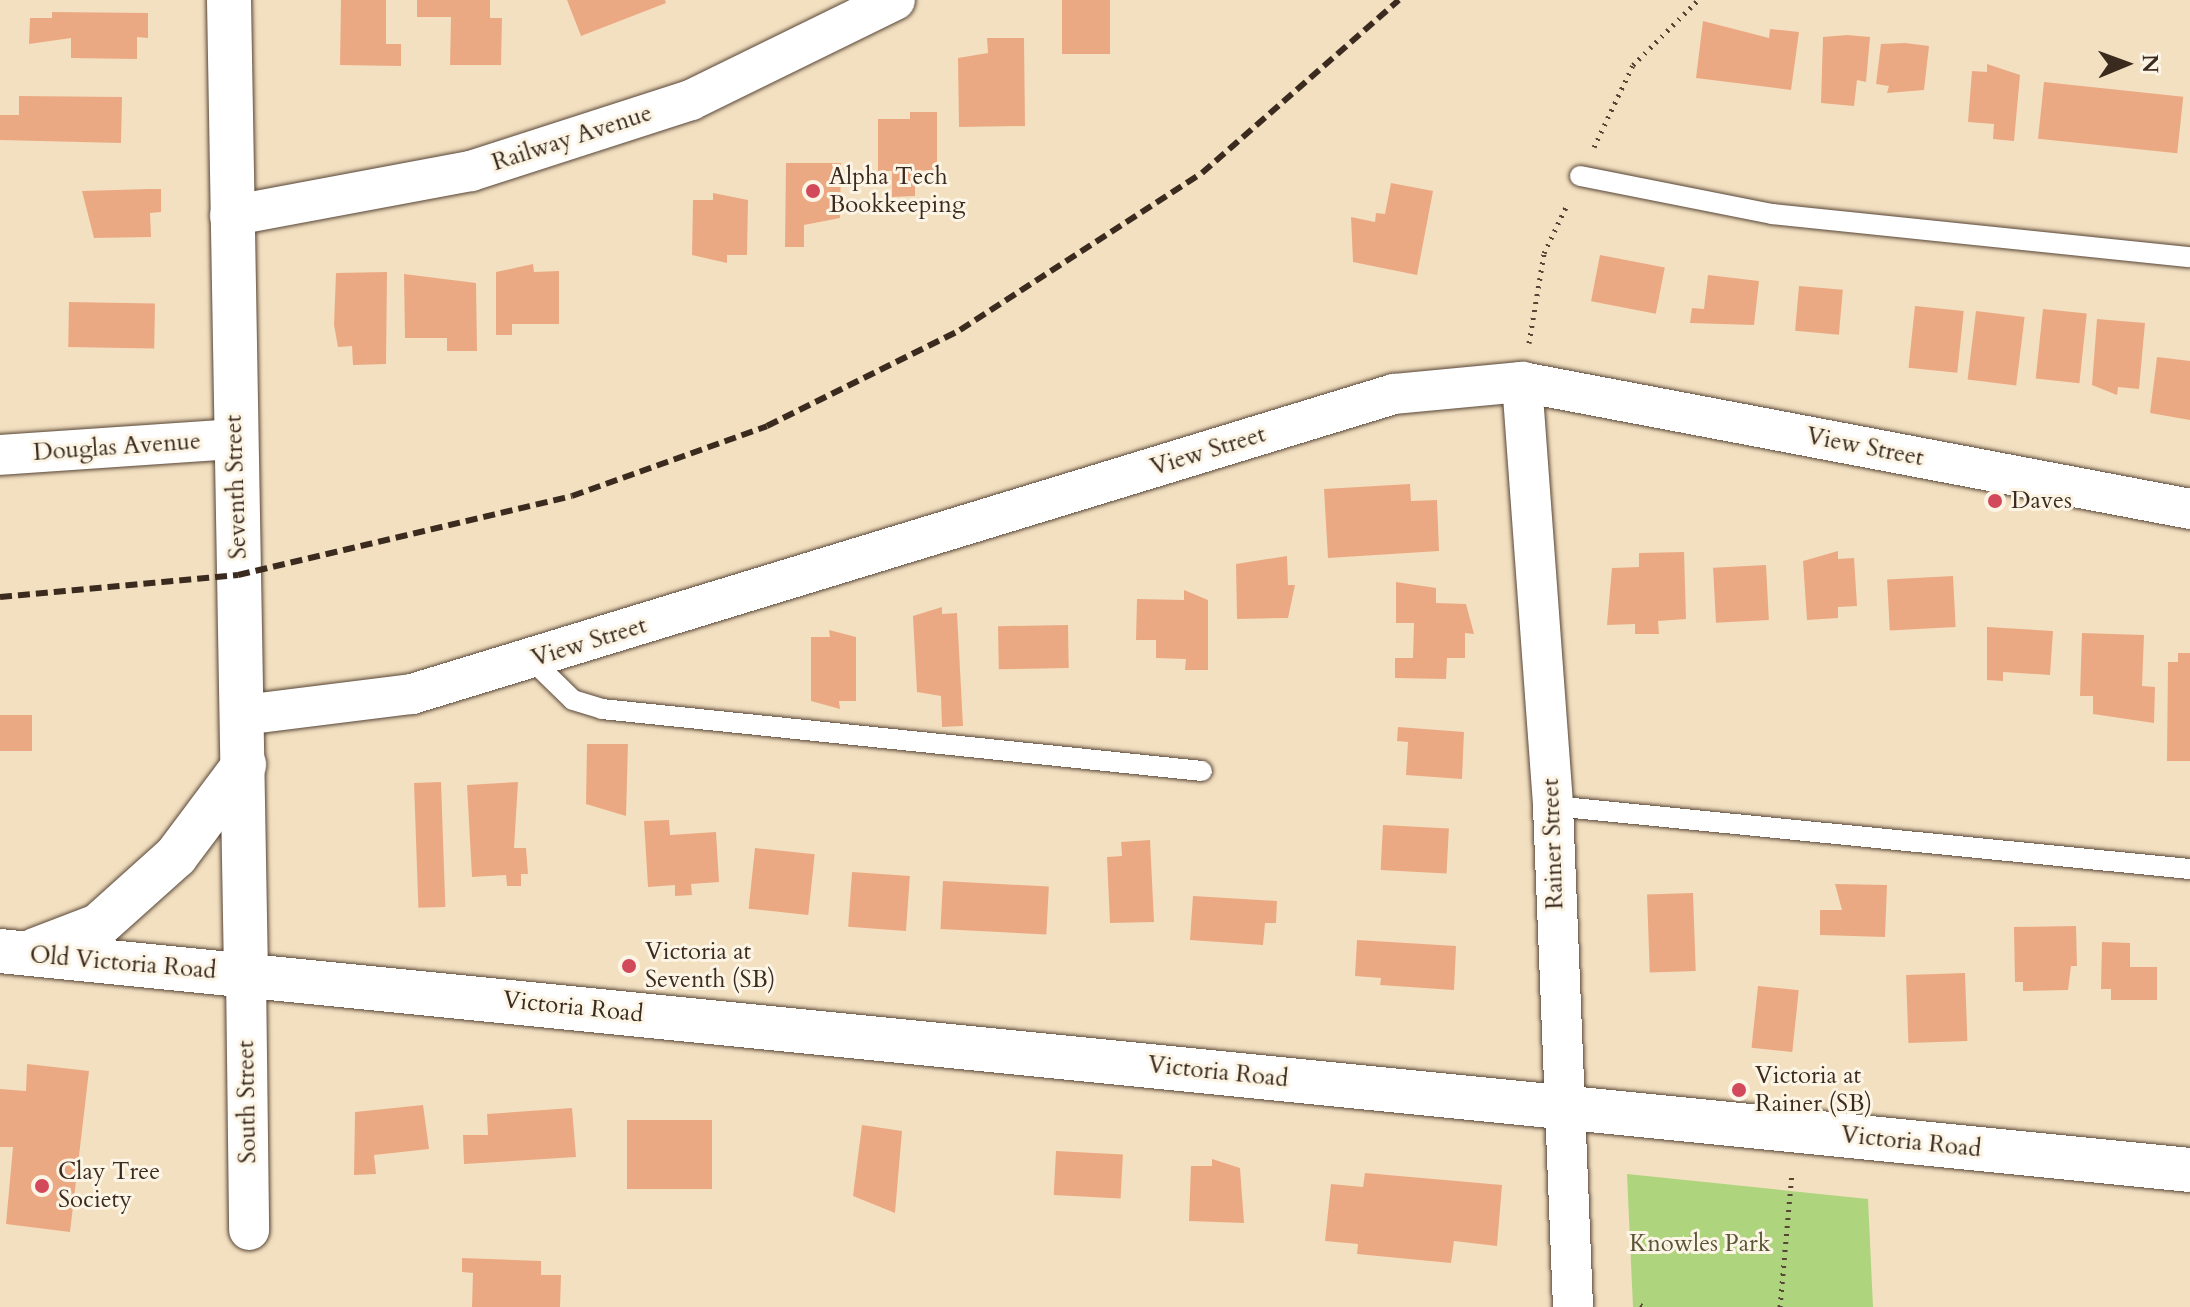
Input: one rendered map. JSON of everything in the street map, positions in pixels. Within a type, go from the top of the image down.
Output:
[{"type":"street","name":"Seventh Street","points":[[229,0],[230,216],[243,715],[246,974]]},
{"type":"street","name":"Railway Avenue","points":[[230,216],[471,171],[691,100],[895,0]]},
{"type":"street","name":"View Street","points":[[243,715],[412,694],[532,660],[1394,394],[1522,382],[2190,509]]},
{"type":"street","name":"Rainer Street","points":[[1522,382],[1553,806],[1562,1107],[1573,1307]]},
{"type":"street","name":"Douglas Avenue","points":[[0,455],[234,439]]},
{"type":"street","points":[[13,952],[98,926],[176,856],[244,765]]},
{"type":"street","name":"Old Victoria Road","points":[[13,952],[246,974]]},
{"type":"street","name":"Victoria Road","points":[[246,974],[2190,1170]]},
{"type":"street","name":"South Street","points":[[246,974],[249,1230]]},
{"type":"lane","points":[[1580,176],[1772,214],[2190,257]]},
{"type":"lane","points":[[532,660],[573,700],[602,709],[1202,771]]},
{"type":"lane","points":[[1553,806],[2190,869]]},
{"type":"path","points":[[1780,1307],[1796,1131]]},
{"type":"green space","name":"Knowles Park","points":[[1627,1174],[1868,1199],[1873,1307],[1633,1307]]},
{"type":"building","points":[[341,0],[386,0],[386,44],[401,44],[401,66],[340,65]]},
{"type":"building","points":[[417,0],[490,0],[490,18],[502,18],[501,65],[450,65],[451,17],[417,17]]},
{"type":"building","points":[[567,0],[665,0],[666,3],[581,36]]},
{"type":"building","points":[[1062,0],[1110,0],[1110,54],[1062,54]]},
{"type":"building","points":[[52,12],[148,13],[148,38],[137,37],[137,59],[71,58],[71,38],[29,44],[30,18],[52,18]]},
{"type":"building","points":[[1703,21],[1769,38],[1770,29],[1799,32],[1791,90],[1696,78]]},
{"type":"building","points":[[1823,37],[1870,37],[1866,82],[1857,80],[1854,106],[1821,103]]},
{"type":"building","points":[[987,38],[1024,38],[1025,126],[959,127],[958,58],[988,53]]},
{"type":"building","points":[[1881,44],[1929,46],[1924,90],[1887,93],[1889,86],[1876,84]]},
{"type":"building","points":[[1987,64],[2020,75],[2014,141],[1993,139],[1994,124],[1968,122],[1972,71],[1987,72]]},
{"type":"building","points":[[2044,82],[2183,97],[2177,153],[2038,139]]},
{"type":"building","points":[[19,96],[122,97],[121,143],[0,140],[0,115],[19,115]]},
{"type":"building","points":[[910,112],[937,112],[937,170],[915,171],[915,196],[892,197],[892,171],[878,171],[878,119],[910,119]]},
{"type":"building","name":"Alpha Tech Bookkeeping","points":[[786,163],[841,163],[840,218],[804,225],[804,247],[785,247]]},
{"type":"building","points":[[1391,183],[1433,191],[1417,275],[1353,262],[1351,217],[1375,222],[1376,213],[1385,214]]},
{"type":"building","points":[[161,189],[161,212],[150,213],[151,237],[94,238],[82,191]]},
{"type":"building","points":[[713,193],[748,200],[747,255],[727,255],[727,263],[692,255],[693,200],[713,200]]},
{"type":"building","points":[[1600,255],[1665,268],[1656,314],[1591,301]]},
{"type":"building","points":[[533,264],[534,272],[559,271],[559,324],[512,324],[512,335],[496,335],[496,272]]},
{"type":"building","points":[[387,272],[386,364],[353,365],[352,346],[338,347],[334,325],[336,273]]},
{"type":"building","points":[[404,274],[476,283],[477,351],[447,351],[447,338],[405,338]]},
{"type":"building","points":[[1708,275],[1759,281],[1754,325],[1690,323],[1692,308],[1704,309]]},
{"type":"building","points":[[1799,286],[1843,290],[1839,335],[1795,331]]},
{"type":"building","points":[[69,302],[155,304],[154,348],[68,347]]},
{"type":"building","points":[[1915,306],[1964,311],[1957,373],[1909,368]]},
{"type":"building","points":[[2043,309],[2087,314],[2079,383],[2036,379]]},
{"type":"building","points":[[1976,311],[2025,317],[2016,385],[1968,379]]},
{"type":"building","points":[[2097,319],[2145,323],[2139,389],[2118,387],[2117,395],[2092,385]]},
{"type":"building","points":[[2157,357],[2190,361],[2190,420],[2150,413]]},
{"type":"building","points":[[1410,484],[1411,501],[1437,500],[1439,551],[1328,558],[1324,489]]},
{"type":"building","points":[[1838,551],[1838,559],[1854,558],[1857,606],[1838,607],[1838,618],[1807,620],[1803,561]]},
{"type":"building","points":[[1684,552],[1686,619],[1658,621],[1659,634],[1635,634],[1635,624],[1607,625],[1612,568],[1639,567],[1639,553]]},
{"type":"building","points":[[1287,556],[1288,585],[1295,585],[1288,618],[1237,619],[1236,564]]},
{"type":"building","points":[[1766,565],[1769,620],[1716,623],[1713,568]]},
{"type":"building","points":[[1953,576],[1956,627],[1890,630],[1887,579]]},
{"type":"building","points":[[1396,582],[1436,588],[1436,603],[1466,604],[1474,634],[1465,633],[1465,658],[1447,658],[1446,679],[1395,678],[1395,658],[1413,658],[1414,623],[1396,623]]},
{"type":"building","points":[[1184,590],[1208,600],[1208,670],[1185,670],[1186,659],[1156,658],[1156,640],[1136,640],[1137,599],[1184,600]]},
{"type":"building","points":[[942,607],[942,614],[957,613],[963,726],[942,727],[941,696],[917,692],[913,616]]},
{"type":"building","points":[[1068,625],[1069,668],[999,669],[998,626]]},
{"type":"building","points":[[1987,627],[2053,631],[2050,675],[2003,672],[2003,681],[1987,680]]},
{"type":"building","points":[[829,630],[856,637],[856,701],[839,701],[840,709],[811,701],[811,637],[830,637]]},
{"type":"building","points":[[2082,633],[2144,635],[2142,686],[2155,687],[2154,723],[2093,714],[2093,696],[2080,696]]},
{"type":"building","points":[[2178,653],[2190,653],[2190,761],[2167,761],[2168,662],[2178,662]]},
{"type":"building","points":[[0,715],[32,715],[32,751],[0,751]]},
{"type":"building","points":[[1398,727],[1464,732],[1462,779],[1406,775],[1408,742],[1397,741]]},
{"type":"building","points":[[587,744],[628,744],[626,816],[586,804]]},
{"type":"building","points":[[441,782],[445,907],[418,908],[414,783]]},
{"type":"building","points":[[518,782],[514,848],[526,848],[528,874],[521,874],[521,886],[507,886],[506,875],[472,877],[467,785]]},
{"type":"building","points":[[669,820],[670,835],[716,832],[719,882],[691,884],[692,895],[675,896],[675,885],[648,887],[644,821]]},
{"type":"building","points":[[1383,825],[1449,828],[1447,873],[1381,870]]},
{"type":"building","points":[[1150,840],[1154,922],[1110,923],[1107,857],[1122,856],[1121,842]]},
{"type":"building","points":[[755,848],[815,854],[808,915],[749,909]]},
{"type":"building","points":[[852,872],[910,876],[906,931],[848,927]]},
{"type":"building","points":[[943,881],[1049,887],[1046,934],[940,929]]},
{"type":"building","points":[[1835,884],[1887,885],[1885,937],[1820,935],[1820,910],[1842,910]]},
{"type":"building","points":[[1693,893],[1696,971],[1650,973],[1647,895]]},
{"type":"building","points":[[1193,896],[1277,901],[1276,923],[1265,923],[1263,945],[1190,940]]},
{"type":"building","points":[[2076,926],[2077,966],[2071,966],[2068,990],[2023,991],[2023,982],[2015,982],[2014,927]]},
{"type":"building","points":[[1357,940],[1456,946],[1454,990],[1380,985],[1381,978],[1355,976]]},
{"type":"building","points":[[2102,942],[2130,943],[2130,967],[2157,967],[2157,1000],[2111,1000],[2111,989],[2101,989]]},
{"type":"building","points":[[1965,973],[1967,1041],[1908,1043],[1906,975]]},
{"type":"building","points":[[1758,986],[1799,990],[1792,1052],[1752,1048]]},
{"type":"building","name":"Clay Tree Society","points":[[27,1064],[89,1071],[70,1232],[6,1224],[13,1147],[0,1147],[0,1089],[26,1091]]},
{"type":"building","points":[[423,1105],[429,1149],[374,1155],[376,1174],[354,1175],[355,1112]]},
{"type":"building","points":[[572,1108],[576,1157],[464,1164],[463,1135],[488,1135],[487,1114]]},
{"type":"building","points":[[627,1120],[712,1120],[712,1189],[627,1189]]},
{"type":"building","points":[[862,1125],[902,1131],[895,1213],[853,1196]]},
{"type":"building","points":[[1056,1151],[1123,1155],[1121,1198],[1054,1195]]},
{"type":"building","points":[[1212,1159],[1240,1168],[1244,1223],[1189,1221],[1191,1166],[1212,1166]]},
{"type":"building","points":[[1365,1173],[1502,1185],[1497,1246],[1454,1241],[1451,1263],[1357,1254],[1358,1244],[1325,1241],[1331,1184],[1363,1187]]},
{"type":"building","points":[[462,1258],[541,1261],[541,1275],[561,1275],[560,1307],[472,1307],[473,1273],[462,1272]]},
{"type":"railway","points":[[0,597],[238,575],[572,496],[767,426],[960,330],[1202,173],[1399,0]]},
{"type":"place","name":"Alpha Tech Bookkeeping","points":[[813,191]]},
{"type":"place","name":"Daves","points":[[1995,501]]},
{"type":"place","name":"Victoria at Seventh (SB)","points":[[629,966]]},
{"type":"place","name":"Victoria at Rainer (SB)","points":[[1739,1090]]},
{"type":"place","name":"Clay Tree Society","points":[[42,1186]]}]
